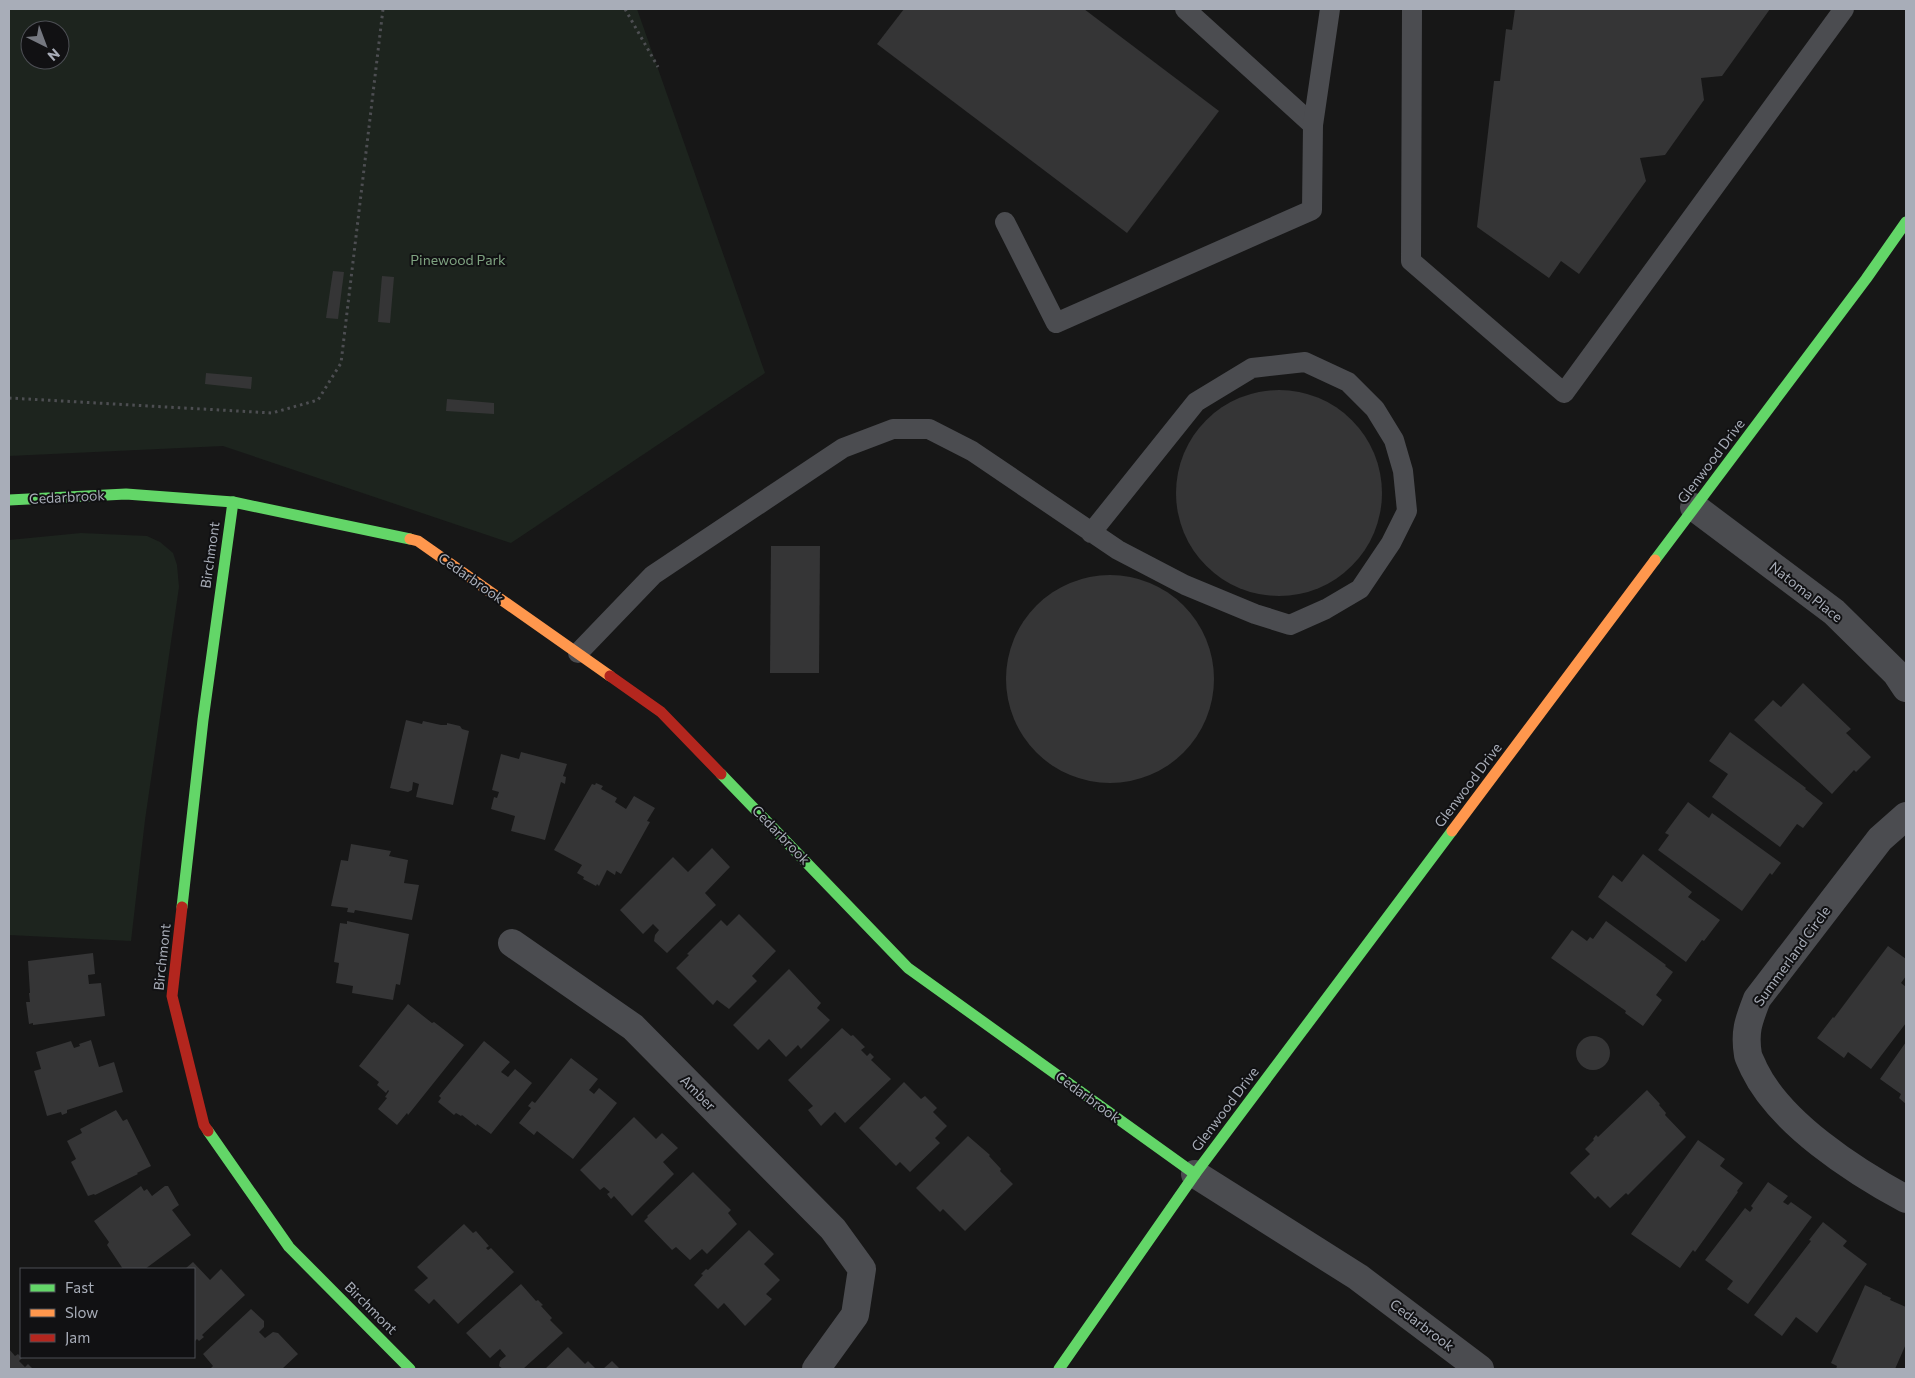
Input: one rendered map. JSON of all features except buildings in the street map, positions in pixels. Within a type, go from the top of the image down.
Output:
[{"type":"street","name":"Glenwood Drive","points":[[1059,1369],[1195,1174],[1866,280],[1906,222]]},
{"type":"street","name":"Cedarbrook","points":[[9,500],[126,494],[233,502],[418,541],[661,712],[908,968],[1195,1174],[1358,1277],[1480,1369]]},
{"type":"street","name":"Birchmont","points":[[233,502],[203,720],[172,996],[204,1125],[289,1247],[410,1369]]},
{"type":"street","name":"Natoma Place","points":[[1694,508],[1834,612],[1896,673],[1906,688]]},
{"type":"street","name":"Summerland Circle","points":[[1906,816],[1880,839],[1757,999],[1746,1028],[1748,1056],[1760,1082],[1778,1105],[1830,1151],[1906,1199]]},
{"type":"street","name":"Amber","points":[[512,943],[633,1027],[833,1229],[862,1269],[855,1314],[816,1369]]},
{"type":"lane","points":[[1185,9],[1313,125]]},
{"type":"lane","points":[[1005,222],[1056,323],[1312,210],[1313,125],[1330,9]]},
{"type":"lane","points":[[1412,9],[1411,261],[1564,393],[1844,9]]},
{"type":"lane","points":[[578,653],[653,575],[842,448],[893,429],[929,429],[972,451],[1091,533],[1118,550],[1185,586],[1255,614],[1290,625],[1326,609],[1360,588],[1391,543],[1406,511],[1403,471],[1394,440],[1375,409],[1348,382],[1305,362],[1252,368],[1196,402],[1091,533]]},
{"type":"path","points":[[9,398],[272,413],[318,400],[341,363],[383,9]]},
{"type":"path","points":[[625,9],[658,67]]},
{"type":"green space","name":"Pinewood Park","points":[[9,9],[637,9],[765,373],[511,543],[223,446],[9,456]]},
{"type":"green space","points":[[81,533],[147,536],[160,542],[173,553],[177,565],[179,587],[145,820],[131,941],[9,935],[9,540]]},
{"type":"traffic: fast","points":[[1655,560],[1866,279],[1906,222]]},
{"type":"traffic: fast","points":[[9,500],[126,494],[233,502],[410,539]]},
{"type":"traffic: fast","points":[[182,907],[203,720],[233,502]]},
{"type":"traffic: fast","points":[[721,774],[908,968],[1195,1174]]},
{"type":"traffic: fast","points":[[1059,1369],[1195,1174],[1452,831]]},
{"type":"traffic: fast","points":[[208,1131],[289,1247],[410,1369]]},
{"type":"traffic: slow","points":[[410,539],[418,541],[610,676]]},
{"type":"traffic: slow","points":[[1452,831],[1655,560]]},
{"type":"traffic: jam","points":[[610,676],[661,712],[721,774]]},
{"type":"traffic: jam","points":[[182,907],[172,996],[204,1125],[208,1131]]}]
